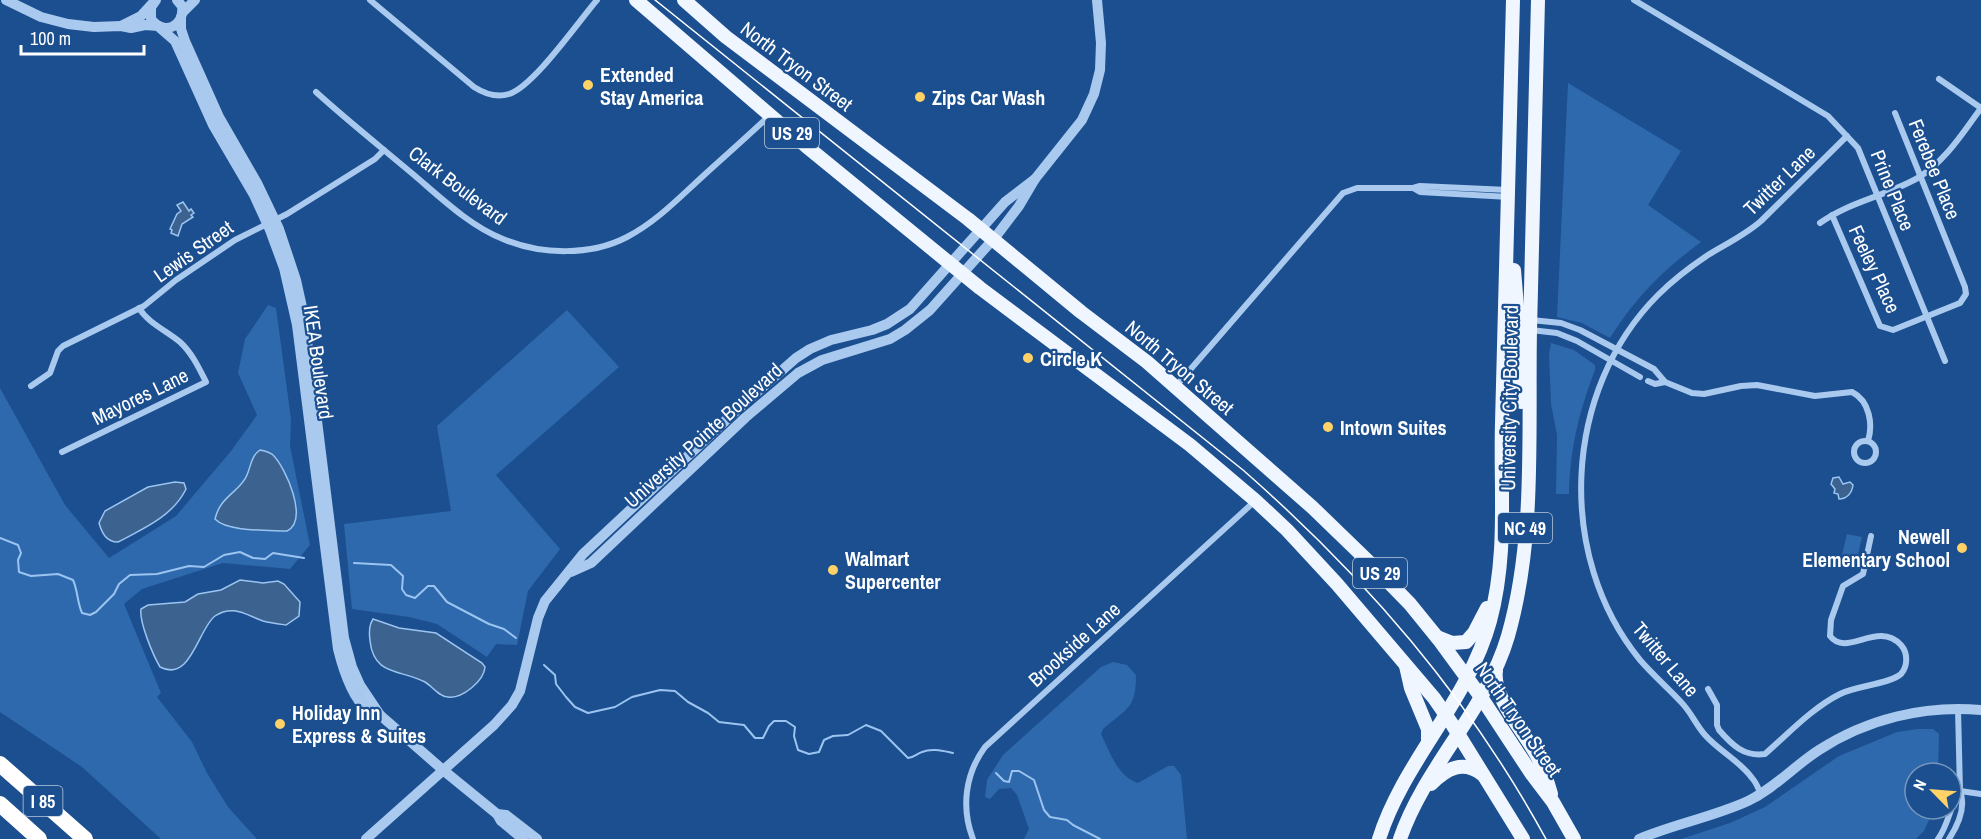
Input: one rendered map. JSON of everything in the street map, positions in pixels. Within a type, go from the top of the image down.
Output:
[{"type":"highway","name":"I 85","points":[[0,764],[85,839]]},
{"type":"highway","name":"I 85","points":[[0,804],[39,839]]},
{"type":"main road","name":"US 29","points":[[636,0],[816,154],[963,273],[1190,445],[1256,501],[1313,558],[1402,659]]},
{"type":"main road","name":"North Tryon Street","points":[[684,0],[726,37],[981,229],[1176,387],[1312,507],[1410,604],[1435,635],[1553,802],[1574,838]]},
{"type":"main road","name":"University City Boulevard","points":[[1378,839],[1396,797],[1426,744],[1468,679],[1483,643],[1498,581],[1503,524],[1502,426],[1513,0]]},
{"type":"main road","name":"University City Boulevard","points":[[1400,839],[1419,796],[1481,697],[1496,668],[1512,620],[1521,576],[1529,430],[1538,0]]},
{"type":"main road","points":[[1507,226],[1513,256],[1518,318],[1521,326],[1530,325]]},
{"type":"main road","points":[[1505,329],[1514,332],[1517,338],[1521,407],[1529,430]]},
{"type":"main road","points":[[1435,635],[1455,644],[1469,639],[1488,607],[1498,581]]},
{"type":"main road","points":[[1402,659],[1446,715],[1523,839]]},
{"type":"main road","points":[[1402,659],[1428,729],[1426,744]]},
{"type":"main road","name":"NC 49","points":[[1496,668],[1495,677],[1499,694],[1540,762],[1553,802]]},
{"type":"main road","points":[[1419,796],[1438,777],[1453,768],[1463,766],[1472,768],[1486,777]]},
{"type":"street","points":[[6,0],[41,17],[68,24],[131,28],[145,25],[167,28],[175,26],[195,0]]},
{"type":"street","name":"IKEA Boulevard","points":[[177,0],[182,6],[183,35],[210,97],[260,189],[284,268],[294,308],[346,647],[352,667],[360,685],[380,715],[498,814],[501,821],[523,839]]},
{"type":"street","points":[[370,0],[474,87],[497,96],[513,92],[529,82],[597,0]]},
{"type":"street","points":[[1035,179],[1079,125],[1094,94],[1099,77],[1101,54],[1097,0]]},
{"type":"street","name":"Prine Place","points":[[1634,0],[1828,117],[1858,148],[1945,361]]},
{"type":"street","points":[[121,26],[141,16],[154,2]]},
{"type":"street","points":[[154,2],[150,15],[159,27]]},
{"type":"street","name":"IKEA Boulevard","points":[[159,27],[175,42],[213,125],[271,222]]},
{"type":"street","points":[[1820,223],[1832,215],[1920,176],[1935,165],[1950,148],[1981,108],[1939,79]]},
{"type":"street","name":"Clark Boulevard","points":[[316,93],[463,214],[494,235],[530,248],[546,250],[574,250],[612,243],[647,225],[770,115]]},
{"type":"street","name":"Ferebee Place","points":[[1895,113],[1965,287],[1965,294],[1960,303],[1927,317]]},
{"type":"street","name":"Twitter Lane","points":[[1761,794],[1753,778],[1704,734],[1680,700],[1640,660],[1614,621],[1596,581],[1590,561],[1583,524],[1581,469],[1592,409],[1611,360],[1632,327],[1658,296],[1689,268],[1749,231],[1761,221],[1847,136]]},
{"type":"street","name":"Lewis Street","points":[[31,386],[50,372],[58,351],[63,346],[139,308],[176,279],[226,246],[271,222],[375,159],[384,150]]},
{"type":"street","name":"University Pointe Boulevard","points":[[366,839],[494,725],[512,705],[523,684],[541,610],[554,588],[571,572],[583,554],[741,406],[796,358],[831,340],[872,330],[894,320],[919,301],[1009,198],[1035,179]]},
{"type":"street","name":"University Pointe Boulevard","points":[[571,572],[591,562],[746,417],[798,373],[814,364],[890,339],[930,310],[993,239],[1019,206],[1035,179]]},
{"type":"street","points":[[1176,387],[1343,193],[1357,188],[1420,186],[1509,194]]},
{"type":"street","name":"Feeley Place","points":[[1832,215],[1880,326],[1893,330],[1927,317]]},
{"type":"street","name":"Mayores Lane","points":[[62,452],[206,382],[185,347],[145,316],[139,308]]},
{"type":"street","points":[[1530,325],[1567,326],[1654,369],[1665,382],[1692,393],[1704,394],[1757,385],[1815,396],[1852,392],[1863,401],[1871,421],[1868,441]]},
{"type":"street","points":[[1530,325],[1566,336],[1640,377]]},
{"type":"street","points":[[1648,381],[1655,384],[1665,382]]},
{"type":"street","name":"Brookside Lane","points":[[973,839],[967,820],[966,792],[972,770],[985,747],[1256,501]]},
{"type":"street","points":[[1708,689],[1717,705],[1719,730],[1741,751],[1756,756],[1764,754],[1816,710],[1839,694],[1890,680],[1902,672],[1906,665],[1904,649],[1891,637],[1883,635],[1843,644],[1834,641],[1830,636],[1831,620],[1843,586],[1863,574],[1871,536]]},
{"type":"street","points":[[1639,839],[1727,809],[1761,794],[1817,750],[1845,734],[1893,717],[1936,709],[1981,710]]},
{"type":"street","points":[[1958,709],[1959,761]]},
{"type":"street","points":[[1963,791],[1981,794]]},
{"type":"street","name":"IKEA Boulevard","points":[[498,814],[506,815],[537,839]]},
{"type":"street","points":[[1938,839],[1948,821]]},
{"type":"street","points":[[1949,839],[1957,821]]},
{"type":"shaded area","points":[[1568,83],[1681,151],[1648,205],[1701,242],[1674,263],[1651,286],[1610,338],[1582,323],[1557,317]]},
{"type":"shaded area","points":[[183,202],[189,211],[191,209],[194,213],[191,215],[193,217],[182,224],[178,236],[171,233],[170,229],[177,214],[181,211],[177,205]]},
{"type":"shaded area","points":[[268,305],[276,308],[291,419],[290,446],[310,545],[290,569],[223,563],[142,589],[124,604],[161,693],[157,697],[192,742],[207,773],[228,807],[257,839],[161,839],[82,767],[0,712],[0,388],[65,505],[109,558],[176,516],[231,451],[257,415],[238,373],[245,339]]},
{"type":"shaded area","points":[[567,310],[619,367],[496,475],[560,549],[528,591],[517,645],[496,644],[487,657],[437,624],[409,617],[352,609],[344,524],[451,511],[437,426]]},
{"type":"shaded area","points":[[1551,343],[1574,350],[1595,365],[1576,430],[1569,494],[1556,494],[1557,435],[1551,404],[1549,354]]},
{"type":"shaded area","points":[[260,450],[272,454],[278,462],[293,494],[296,516],[293,525],[287,531],[238,528],[215,519],[221,505],[244,481],[253,458]]},
{"type":"shaded area","points":[[1839,477],[1843,484],[1850,482],[1853,485],[1849,495],[1839,499],[1831,484],[1833,478]]},
{"type":"shaded area","points":[[175,482],[184,483],[186,489],[165,514],[147,527],[118,542],[105,536],[99,523],[105,511],[148,487]]},
{"type":"shaded area","points":[[1847,534],[1862,537],[1856,563],[1841,559]]},
{"type":"shaded area","points":[[240,580],[263,583],[278,581],[284,584],[300,602],[299,616],[286,625],[263,621],[234,611],[222,613],[215,616],[209,623],[187,661],[179,668],[171,670],[160,667],[144,630],[141,609],[148,605],[185,602],[198,594],[221,590]]},
{"type":"shaded area","points":[[373,619],[399,628],[436,633],[482,663],[485,667],[481,678],[466,692],[448,697],[425,682],[390,670],[377,660],[372,652],[370,627]]},
{"type":"shaded area","points":[[1113,662],[1127,665],[1136,675],[1136,686],[1128,707],[1103,729],[1101,734],[1119,769],[1131,780],[1138,783],[1168,766],[1174,766],[1181,775],[1187,839],[1024,839],[1029,829],[1017,795],[1011,788],[999,789],[990,799],[985,797],[987,780],[1003,755],[1101,667]]},
{"type":"shaded area","points":[[1933,729],[1939,734],[1938,761],[1903,761],[1903,821],[1929,821],[1924,831],[1916,839],[1681,839],[1730,823],[1765,807],[1839,756],[1897,732]]},
{"type":"waterway","points":[[0,538],[18,545],[21,553],[18,560],[19,572],[31,576],[58,574],[73,580],[82,613],[90,615],[96,612],[114,594],[119,584],[130,575],[157,574],[189,566],[204,567],[224,555],[240,552],[253,558],[265,559],[273,553],[304,558]]},
{"type":"waterway","points":[[354,563],[391,565],[403,576],[402,589],[406,595],[415,598],[428,586],[434,586],[447,602],[489,624],[504,629],[516,638]]},
{"type":"waterway","points":[[544,665],[555,675],[556,684],[575,707],[588,713],[615,707],[632,697],[660,690],[675,691],[719,722],[744,725],[755,738],[763,738],[774,721],[786,721],[795,727],[794,736],[798,750],[809,754],[819,752],[824,740],[833,736],[848,735],[866,725],[881,731],[908,758],[930,750],[953,753]]},
{"type":"waterway","points":[[996,773],[1004,781],[1009,782],[1012,771],[1019,771],[1034,780],[1044,810],[1050,817],[1067,820],[1100,839]]},
{"type":"tram line","points":[[655,0],[1243,470],[1288,511],[1372,596],[1448,688],[1516,786],[1546,839]]},
{"type":"place","name":"Extended Stay America","points":[[588,85]]},
{"type":"place","name":"Zips Car Wash","points":[[920,97]]},
{"type":"place","name":"Circle K","points":[[1028,358]]},
{"type":"place","name":"Intown Suites","points":[[1328,427]]},
{"type":"place","name":"Newell Elementary School","points":[[1962,548]]},
{"type":"place","name":"Walmart Supercenter","points":[[833,570]]},
{"type":"place","name":"Holiday Inn Express & Suites","points":[[280,724]]}]
